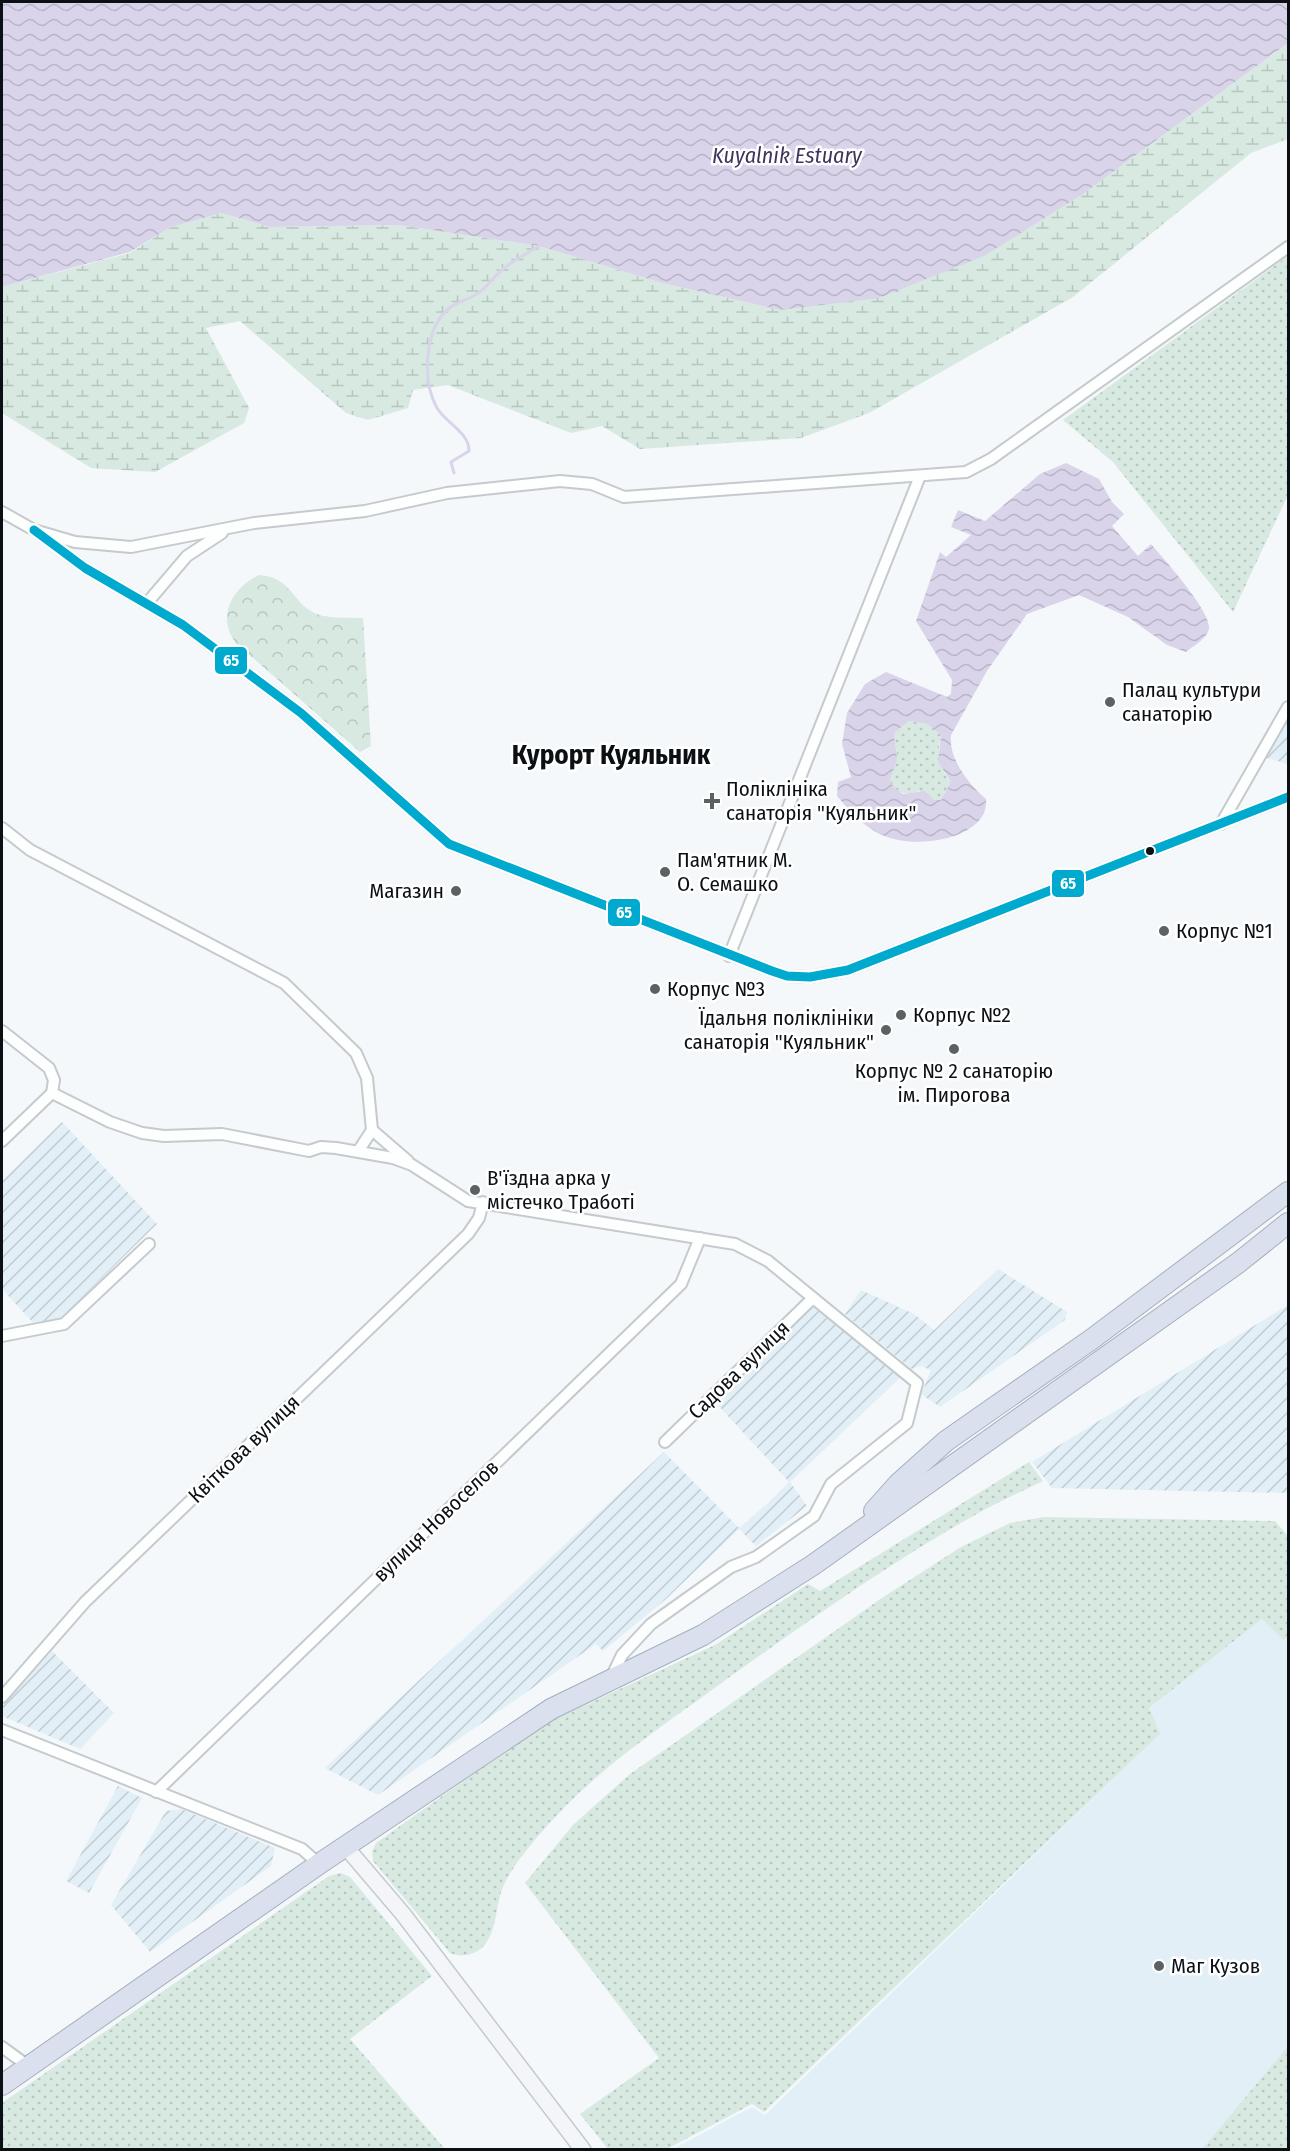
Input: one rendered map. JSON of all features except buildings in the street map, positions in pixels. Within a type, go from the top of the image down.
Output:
[{"type":"highway","points":[[855,1533],[898,1484],[946,1441],[1092,1339],[1288,1192]]},
{"type":"highway","points":[[2,2085],[345,1846],[551,1708],[703,1635],[813,1565],[1228,1270],[1288,1223]]},
{"type":"street","points":[[34,530],[75,542],[131,547],[254,523],[365,512],[447,493],[560,481],[592,484],[624,497],[966,472],[991,459],[1288,247]]},
{"type":"street","points":[[729,956],[920,476]]},
{"type":"street","points":[[2,512],[34,530],[85,568],[183,625],[301,713],[448,843],[779,974],[798,977],[823,976],[848,970],[1288,797]]},
{"type":"street","points":[[147,603],[187,556],[227,530]]},
{"type":"street","points":[[1221,824],[1288,707]]},
{"type":"street","points":[[2,828],[30,850],[284,983],[356,1053],[367,1078],[372,1130],[359,1150]]},
{"type":"street","points":[[2,1031],[50,1068],[54,1080],[52,1093],[2,1141]]},
{"type":"street","points":[[52,1093],[110,1122],[142,1133],[164,1136],[222,1134],[309,1151],[321,1147],[359,1150],[412,1165],[476,1199],[735,1244],[760,1257],[917,1383],[907,1423],[831,1484],[814,1516],[756,1557],[731,1566],[651,1624],[622,1654],[611,1678]]},
{"type":"street","points":[[372,1130],[412,1165]]},
{"type":"street","name":"Квіткова вулиця","points":[[2,1697],[85,1602],[468,1234],[479,1218],[476,1199]]},
{"type":"street","name":"вулиця Новоселов","points":[[156,1792],[681,1284],[700,1238]]},
{"type":"street","points":[[2,1336],[64,1324],[149,1244]]},
{"type":"street","name":"Садова вулиця","points":[[665,1442],[813,1298]]},
{"type":"street","points":[[2,1730],[302,1849],[319,1864]]},
{"type":"street","points":[[345,1846],[403,1914],[583,2150]]},
{"type":"street","points":[[2,2047],[28,2066]]},
{"type":"shaded area","points":[[1288,719],[1288,764],[1266,758]]},
{"type":"shaded area","points":[[62,1122],[157,1224],[58,1321],[36,1326],[2,1289],[2,1181]]},
{"type":"shaded area","points":[[998,1269],[1067,1312],[1065,1320],[940,1407],[921,1394],[931,1370],[921,1366],[912,1369],[845,1314],[861,1290],[914,1314],[934,1330]]},
{"type":"shaded area","points":[[815,1305],[902,1376],[790,1482],[807,1506],[756,1546],[739,1529],[665,1600],[603,1651],[596,1644],[378,1795],[325,1768],[664,1452],[739,1528],[767,1504],[789,1482],[716,1403]]},
{"type":"shaded area","points":[[1288,1305],[1288,1493],[1052,1488],[1032,1462]]},
{"type":"shaded area","points":[[1262,1619],[1283,1640],[1288,1637],[1288,2046],[1202,2149],[671,2150],[752,2107],[765,2115],[1159,1735],[1149,1708]]},
{"type":"shaded area","points":[[52,1651],[114,1713],[80,1749],[2,1716],[2,1706]]},
{"type":"shaded area","points":[[118,1786],[142,1798],[89,1893],[66,1881]]},
{"type":"shaded area","points":[[181,1809],[275,1848],[271,1866],[150,1952],[111,1905],[166,1811]]},
{"type":"green space","points":[[1288,43],[1288,139],[1251,153],[1073,297],[869,413],[801,438],[640,449],[602,426],[571,433],[448,385],[413,390],[408,408],[368,420],[346,413],[240,321],[206,328],[249,408],[244,423],[155,472],[91,468],[2,413],[2,287],[130,253],[169,228],[221,213],[270,227],[399,225],[539,246],[662,283],[780,310],[1086,192]]},
{"type":"green space","points":[[1288,256],[1288,495],[1233,612],[1113,462],[1063,420]]},
{"type":"green space","points":[[259,575],[279,581],[304,606],[320,615],[363,618],[371,746],[360,752],[236,643],[227,623],[230,604],[241,587]]},
{"type":"green space","points":[[909,721],[927,724],[941,735],[940,760],[943,771],[951,782],[941,800],[934,800],[919,791],[901,792],[890,783],[889,775],[897,756],[895,732]]},
{"type":"green space","points":[[1029,1462],[1043,1481],[949,1530],[851,1592],[667,1722],[594,1779],[547,1826],[516,1864],[503,1887],[490,1937],[474,1953],[460,1955],[450,1953],[373,1861],[372,1851],[376,1843],[542,1725],[715,1645],[808,1584],[820,1591]]},
{"type":"green space","points":[[1043,1517],[1275,1521],[1288,1536],[1288,1637],[1283,1640],[1262,1619],[1149,1708],[1160,1734],[764,2112],[752,2104],[667,2149],[608,2149],[580,2114],[659,2058],[525,1883],[573,1825],[630,1774],[885,1596],[961,1547],[1010,1523]]},
{"type":"green space","points":[[341,1873],[350,1877],[432,1976],[350,2039],[445,2149],[2,2149],[2,2103],[329,1876]]},
{"type":"green space","points":[[1288,2046],[1288,2149],[1202,2149]]},
{"type":"water","name":"Kuyalnik Estuary","points":[[2,2],[1288,2],[1288,43],[1086,192],[984,256],[879,298],[780,310],[662,283],[539,246],[399,225],[270,227],[221,213],[169,228],[130,252],[2,287]]},
{"type":"water","points":[[1066,463],[1099,479],[1112,502],[1124,514],[1112,526],[1138,556],[1151,544],[1195,598],[1208,621],[1208,633],[1186,652],[1167,645],[1128,617],[1079,595],[1027,614],[987,671],[951,735],[956,762],[973,786],[986,799],[984,813],[977,823],[967,830],[940,840],[912,842],[880,834],[859,820],[837,796],[838,782],[851,777],[842,744],[847,713],[865,684],[886,672],[947,697],[951,694],[952,680],[916,621],[940,552],[946,557],[971,535],[951,527],[958,510],[985,521],[1040,474]],"holes":[[[909,721],[927,724],[941,735],[938,762],[951,782],[941,800],[934,800],[925,791],[903,794],[890,781],[897,757],[895,732]]]},
{"type":"waterway","points":[[454,473],[451,462],[469,451],[465,438],[441,413],[432,397],[428,356],[434,330],[448,309],[477,294],[504,268],[539,246]]},
{"type":"transit line","name":"65","points":[[34,530],[85,568],[183,625],[301,713],[449,844],[787,976],[810,977],[848,970],[1288,797]]},
{"type":"place","name":"Палац культури санаторію","points":[[1110,702]]},
{"type":"place","name":"Поліклініка санаторія \"Куяльник\"","points":[[712,801]]},
{"type":"place","name":"Пам'ятник М. О. Семашко","points":[[665,872]]},
{"type":"place","name":"Магазин","points":[[456,891]]},
{"type":"place","name":"Корпус №1","points":[[1164,931]]},
{"type":"place","name":"Корпус №3","points":[[655,989]]},
{"type":"place","name":"Корпус №2","points":[[901,1015]]},
{"type":"place","name":"Їдальня поліклініки санаторія \"Куяльник\"","points":[[886,1030]]},
{"type":"place","name":"Корпус № 2 санаторію ім. Пирогова","points":[[954,1049]]},
{"type":"place","name":"В'їздна арка у містечко Тработі","points":[[475,1190]]},
{"type":"place","name":"Маг Кузов","points":[[1159,1966]]},
{"type":"district","name":"Курорт Куяльник","points":[[611,755]]}]
